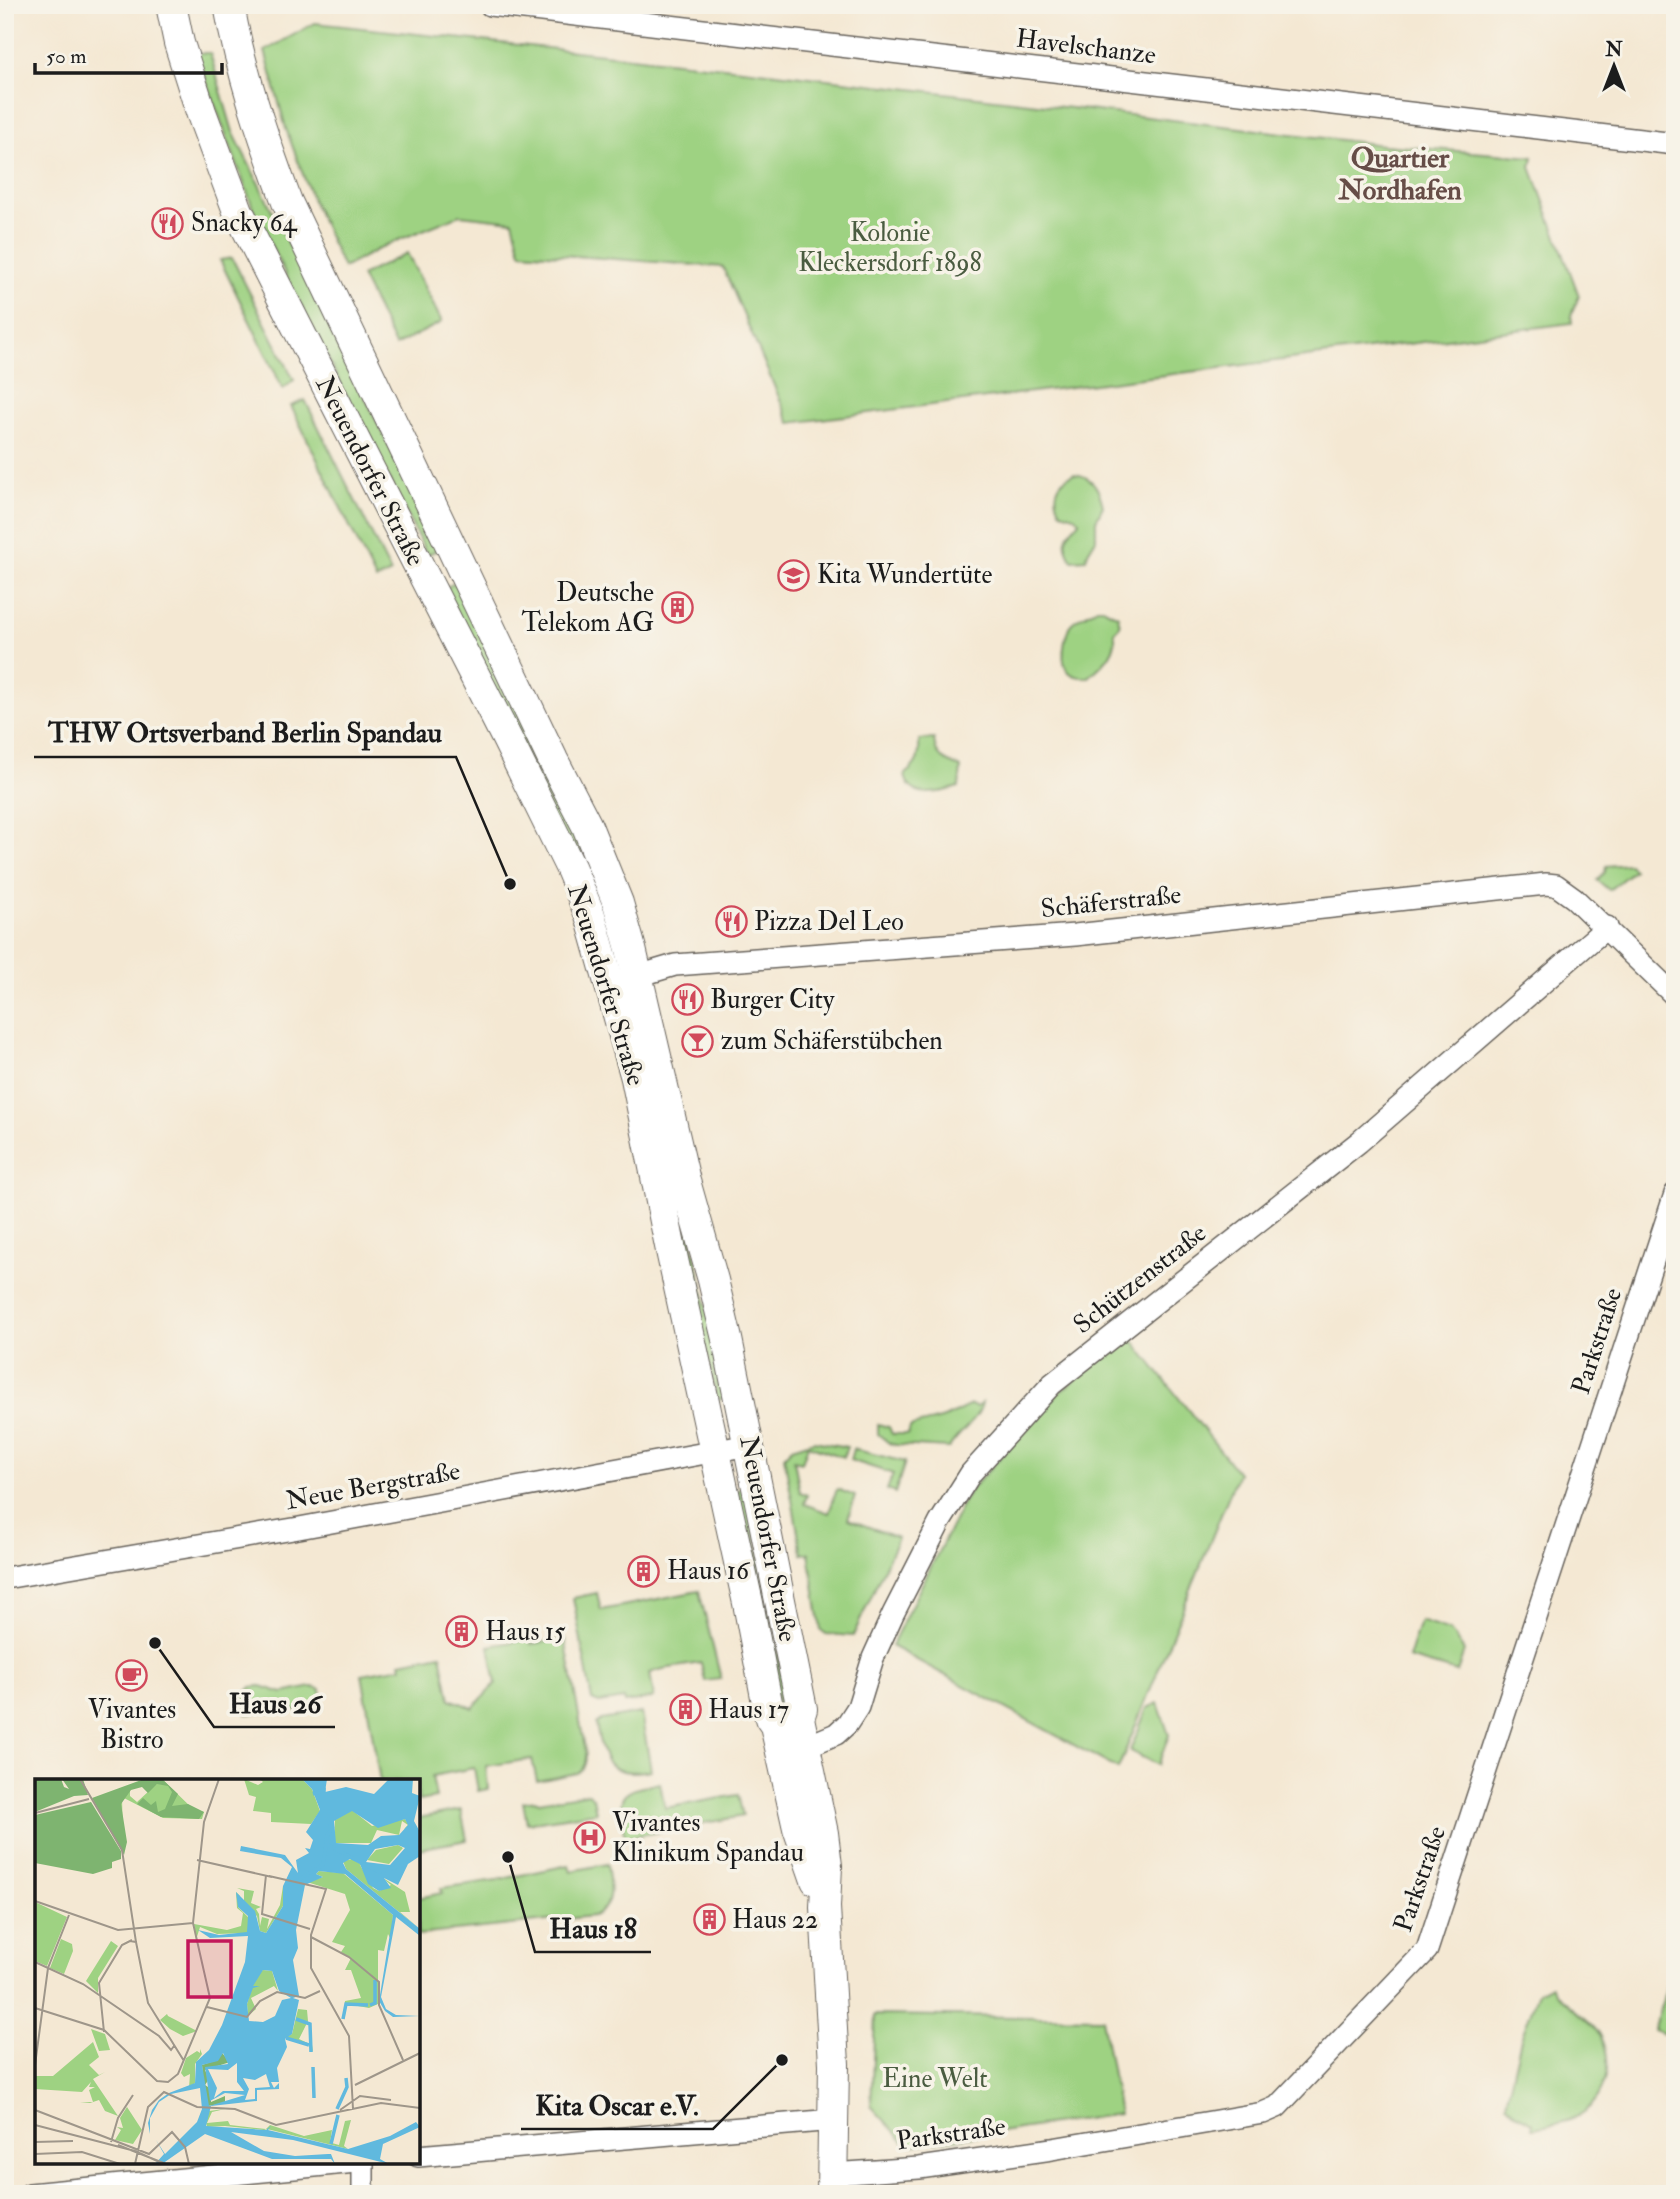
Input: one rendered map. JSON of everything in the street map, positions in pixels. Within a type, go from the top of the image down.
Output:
[{"type":"main road","name":"Neuendorfer Straße","points":[[171,5],[179,43],[238,211],[571,869],[595,931],[636,1078],[748,1602],[769,1718],[793,1751],[823,1833],[827,1866],[825,1907],[833,2029],[832,2184]]},
{"type":"main road","name":"Neuendorfer Straße","points":[[229,5],[239,60],[261,134],[286,202],[587,826],[618,902],[638,976],[685,1181],[713,1280],[749,1445],[802,1709],[793,1751]]},
{"type":"street","name":"Havelschanze","points":[[491,5],[1675,144]]},
{"type":"street","name":"Schäferstraße","points":[[614,997],[638,976],[675,965],[1075,935],[1546,884],[1556,886],[1574,898],[1607,927]]},
{"type":"street","points":[[1607,927],[1675,996]]},
{"type":"street","name":"Schützenstraße","points":[[793,1751],[836,1734],[858,1707],[873,1658],[940,1522],[971,1473],[1052,1384],[1359,1142],[1607,927]]},
{"type":"street","name":"Parkstraße","points":[[832,2184],[880,2172],[1052,2149],[1263,2113],[1277,2107],[1427,1950],[1675,1194]]},
{"type":"street","name":"Neue Bergstraße","points":[[5,1578],[299,1528],[749,1445]]},
{"type":"street","points":[[420,2156],[833,2120]]},
{"type":"street","points":[[30,2194],[336,2164]]},
{"type":"street","points":[[363,2164],[363,2194]]},
{"type":"green space","name":"Kolonie Kleckersdorf 1898","points":[[315,23],[751,70],[1383,145],[1533,157],[1531,167],[1579,296],[1571,315],[1572,323],[790,423],[723,267],[521,252],[513,221],[460,215],[386,245],[343,268],[314,204],[286,129],[265,51]]},
{"type":"green space","points":[[196,53],[210,53],[233,132],[439,546],[427,555],[256,216]]},
{"type":"green space","points":[[407,253],[442,322],[395,346],[361,276]]},
{"type":"green space","points":[[232,258],[294,380],[283,389],[220,260]]},
{"type":"green space","points":[[305,400],[391,573],[376,580],[291,406]]},
{"type":"green space","points":[[1074,474],[1086,477],[1094,484],[1103,506],[1096,520],[1096,539],[1086,559],[1072,560],[1066,548],[1066,539],[1079,521],[1075,516],[1061,512],[1056,494],[1063,480]]},
{"type":"green space","points":[[457,584],[502,673],[619,932],[605,935],[445,589]]},
{"type":"green space","points":[[1097,608],[1103,608],[1118,616],[1120,626],[1114,632],[1114,646],[1108,658],[1089,677],[1079,677],[1067,670],[1064,664],[1067,633],[1072,623]]},
{"type":"green space","points":[[934,739],[939,755],[961,768],[959,787],[934,793],[918,792],[907,783],[905,774],[917,760],[919,740]]},
{"type":"green space","points":[[1629,864],[1634,870],[1609,890],[1597,880],[1605,872],[1606,866]]},
{"type":"green space","points":[[654,1073],[727,1398],[717,1400],[643,1076]]},
{"type":"green space","points":[[1129,1335],[1238,1473],[1118,1769],[891,1646],[968,1493],[1055,1396]]},
{"type":"green space","points":[[982,1403],[976,1415],[949,1448],[896,1445],[878,1434],[878,1424],[889,1427],[892,1434],[908,1434],[910,1427],[944,1418],[971,1405],[976,1407]]},
{"type":"green space","points":[[814,1441],[847,1447],[843,1457],[808,1445],[802,1462],[794,1460],[800,1492],[807,1495],[804,1504],[829,1513],[837,1489],[855,1496],[848,1519],[898,1538],[853,1636],[826,1634],[821,1630],[809,1553],[802,1554],[784,1456],[792,1448]]},
{"type":"green space","points":[[853,1449],[905,1462],[895,1493],[887,1490],[893,1474],[850,1460]]},
{"type":"green space","points":[[746,1487],[789,1712],[780,1715],[737,1490]]},
{"type":"green space","points":[[699,1591],[721,1679],[705,1681],[701,1663],[663,1669],[650,1673],[654,1698],[625,1703],[624,1699],[599,1703],[592,1700],[573,1598],[597,1593],[601,1610]]},
{"type":"green space","points":[[1420,1621],[1450,1631],[1464,1651],[1457,1672],[1408,1658]]},
{"type":"green space","points":[[530,1639],[531,1644],[565,1639],[586,1754],[582,1769],[577,1773],[537,1781],[532,1759],[486,1766],[488,1789],[478,1791],[474,1768],[432,1776],[436,1798],[420,1801],[420,1779],[380,1779],[362,1674],[402,1667],[401,1662],[441,1654],[450,1699],[473,1708],[496,1683],[489,1646]]},
{"type":"green space","points":[[261,1686],[283,1693],[312,1687],[321,1689],[323,1708],[246,1714],[242,1697],[251,1687]]},
{"type":"green space","points":[[1158,1703],[1169,1735],[1158,1765],[1130,1751],[1147,1708]]},
{"type":"green space","points":[[641,1713],[651,1770],[625,1772],[610,1764],[605,1757],[596,1724],[601,1720]]},
{"type":"green space","points":[[660,1783],[665,1808],[738,1795],[743,1816],[625,1838],[621,1812],[623,1797],[635,1789]]},
{"type":"green space","points":[[589,1793],[596,1812],[527,1823],[523,1802],[539,1802]]},
{"type":"green space","points":[[461,1810],[467,1840],[420,1849],[420,1818]]},
{"type":"green space","points":[[607,1864],[610,1887],[608,1901],[600,1912],[593,1916],[420,1935],[420,1898],[442,1893],[441,1888],[569,1865],[571,1871]]},
{"type":"green space","points":[[1675,1963],[1675,2038],[1653,2030]]},
{"type":"green space","points":[[1551,1985],[1561,1998],[1597,2030],[1603,2041],[1607,2066],[1601,2091],[1585,2111],[1564,2122],[1532,2128],[1533,2122],[1515,2113],[1506,2103],[1521,2039],[1538,1992]]},
{"type":"green space","name":"Eine Welt","points":[[875,2015],[1102,2018],[1119,2114],[908,2146],[871,2106]]},
{"type":"place","name":"Snacky 64","points":[[168,223]]},
{"type":"place","name":"Kita Wundertüte","points":[[794,575]]},
{"type":"place","name":"Deutsche Telekom AG","points":[[677,608]]},
{"type":"place","name":"THW Ortsverband Berlin Spandau","points":[[510,884]]},
{"type":"place","name":"Pizza Del Leo","points":[[731,922]]},
{"type":"place","name":"Burger City","points":[[687,1000]]},
{"type":"place","name":"zum Schäferstübchen","points":[[698,1041]]},
{"type":"place","name":"Haus 16","points":[[644,1571]]},
{"type":"place","name":"Haus 15","points":[[462,1632]]},
{"type":"place","name":"Haus 26","points":[[155,1643]]},
{"type":"place","name":"Vivantes Bistro","points":[[132,1675]]},
{"type":"place","name":"Haus 17","points":[[685,1710]]},
{"type":"place","name":"Vivantes Klinikum Spandau","points":[[589,1838]]},
{"type":"place","name":"Haus 18","points":[[508,1857]]},
{"type":"place","name":"Haus 22","points":[[709,1920]]},
{"type":"place","name":"Kita Oscar e.V.","points":[[782,2060]]},
{"type":"district","name":"Quartier Nordhafen","points":[[1400,174]]}]
